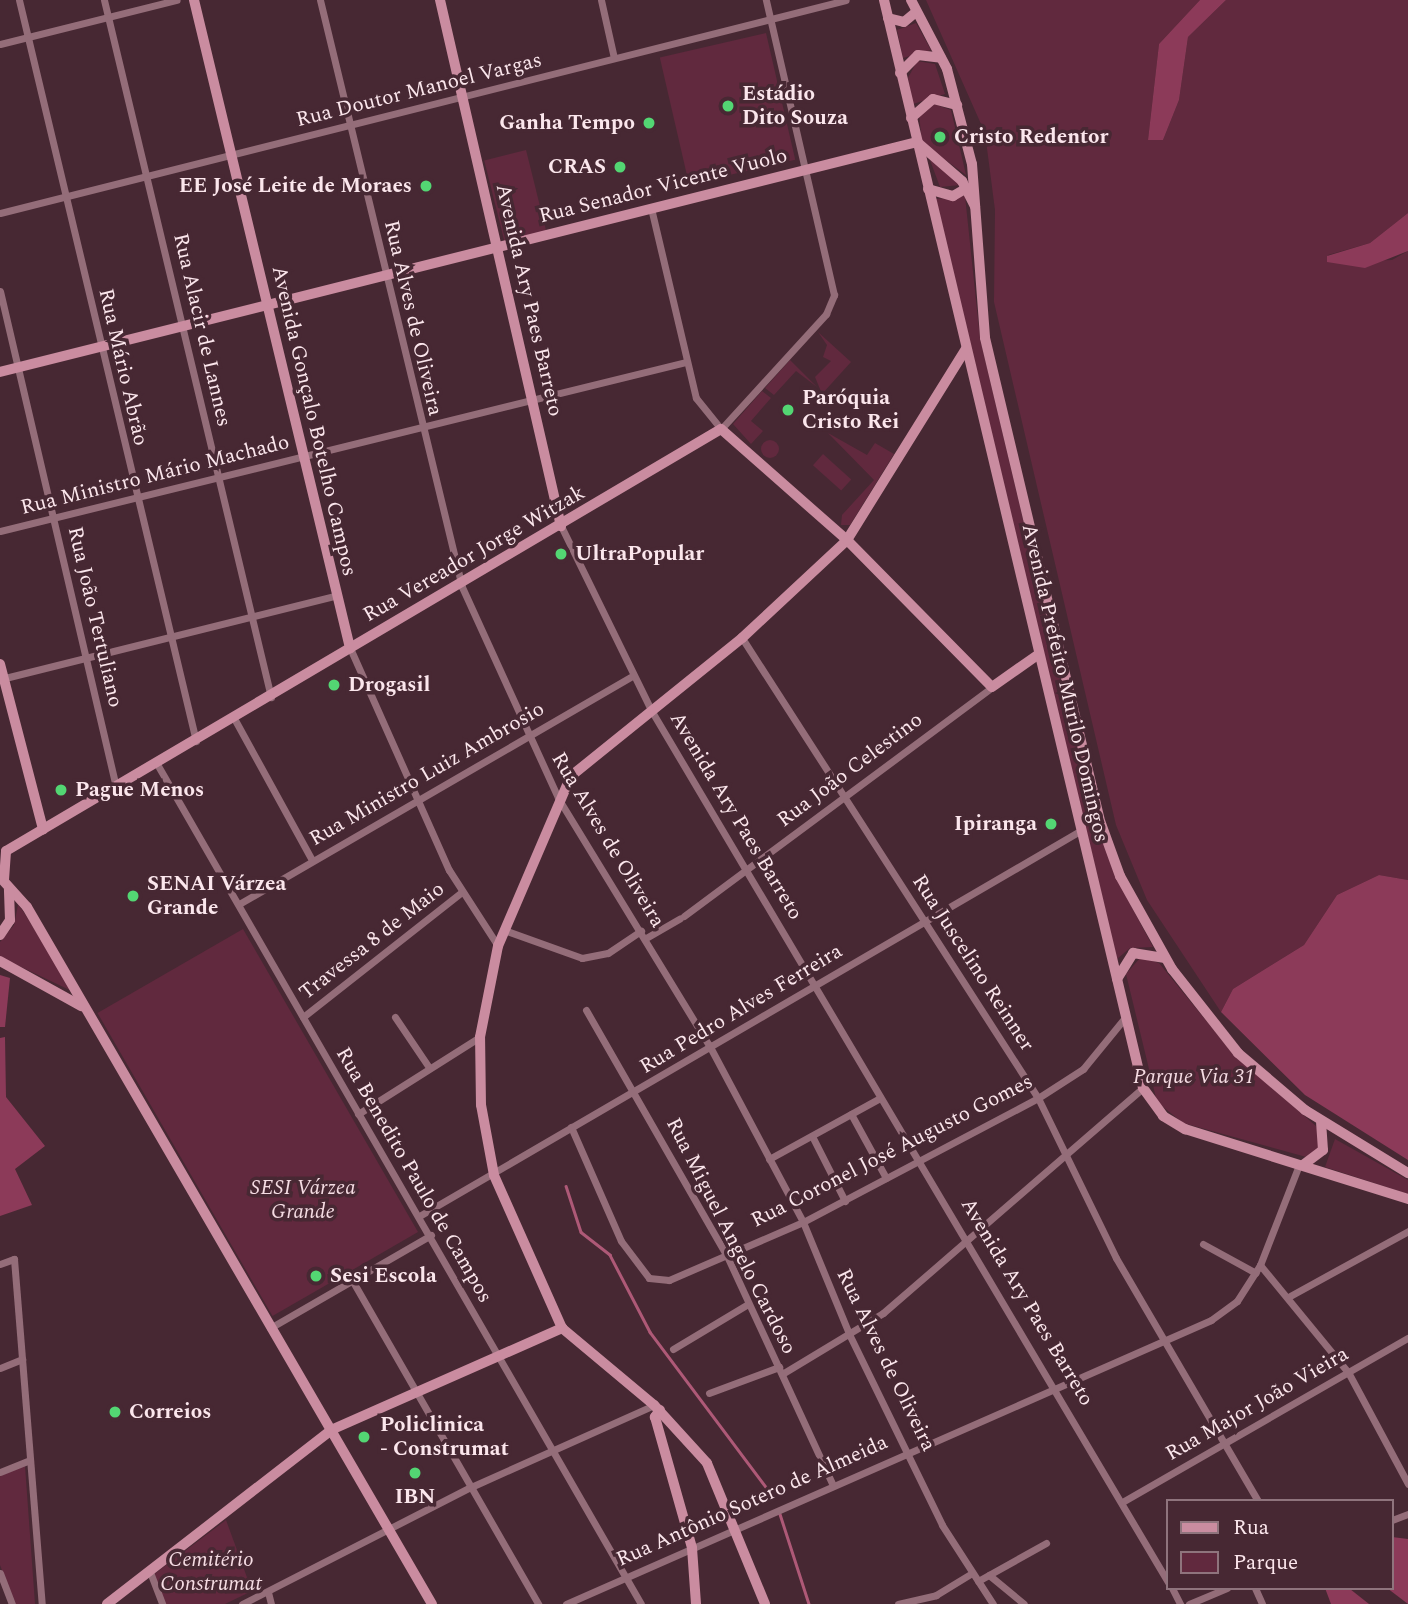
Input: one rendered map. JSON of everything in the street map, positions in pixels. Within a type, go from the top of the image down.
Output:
[{"type":"street","name":"Rua Mário Abrão","points":[[19,0],[196,741]]},
{"type":"street","name":"Rua Alacir de Lannes","points":[[104,0],[271,697]]},
{"type":"street","points":[[0,44],[177,0]]},
{"type":"street","name":"Avenida Gonçalo Botelho Campos","points":[[194,0],[335,596],[350,649],[415,798],[462,892],[498,946]]},
{"type":"street","name":"Rua Alves de Oliveira","points":[[320,0],[420,426],[462,587],[558,798],[644,934],[709,1045],[803,1222],[850,1336],[911,1450],[942,1525],[993,1604]]},
{"type":"street","name":"Avenida Ary Paes Barreto","points":[[440,0],[561,526],[650,710],[880,1098],[1124,1501],[1166,1578]]},
{"type":"street","points":[[601,0],[614,58]]},
{"type":"street","name":"Rua Vereador Jorge Witzak","points":[[0,936],[12,907],[4,881],[3,851],[235,720],[350,649],[462,587],[721,429],[826,314],[834,295],[766,0]]},
{"type":"street","name":"Rua Doutor Manoel Vargas","points":[[0,213],[846,0]]},
{"type":"street","name":"Avenida Prefeito Murilo Domingos","points":[[884,0],[1117,985],[1123,1020],[1143,1088],[1177,1125],[1408,1199]]},
{"type":"street","name":"Avenida Prefeito Murilo Domingos","points":[[911,0],[941,58],[957,105],[979,221],[985,338],[1099,818],[1120,876],[1167,960],[1238,1053],[1319,1120],[1408,1173]]},
{"type":"street","points":[[888,18],[904,22],[916,12]]},
{"type":"street","points":[[900,73],[918,55],[941,58]]},
{"type":"street","points":[[911,118],[933,99],[957,105]]},
{"type":"street","points":[[917,142],[967,188],[979,221]]},
{"type":"street","name":"Rua Senador Vicente Vuolo","points":[[0,372],[917,142]]},
{"type":"street","points":[[928,189],[953,196],[967,188]]},
{"type":"street","points":[[651,208],[698,405],[721,429],[847,540],[992,687]]},
{"type":"street","name":"Rua João Tertuliano","points":[[0,291],[89,659],[116,787]]},
{"type":"street","points":[[765,1604],[707,1463],[657,1408],[562,1328],[495,1175],[481,1105],[480,1037],[498,946],[558,798],[588,758],[742,638],[847,540],[966,349]]},
{"type":"street","name":"Rua Ministro Mário Machado","points":[[0,531],[686,362]]},
{"type":"street","points":[[951,373],[972,374]]},
{"type":"street","points":[[2,679],[335,596]]},
{"type":"street","name":"Rua Juscelino Reinner","points":[[742,638],[1038,1098],[1064,1154],[1162,1340],[1257,1499]]},
{"type":"street","name":"Rua João Celestino","points":[[504,930],[583,958],[608,953],[682,917],[746,874],[1039,654]]},
{"type":"street","points":[[0,664],[43,829]]},
{"type":"street","name":"Rua Ministro Luiz Ambrosio","points":[[239,904],[415,798],[633,676]]},
{"type":"street","points":[[235,720],[312,860]]},
{"type":"street","name":"Rua Benedito Paulo de Campos","points":[[157,764],[358,1114],[421,1215],[498,1357],[641,1604]]},
{"type":"street","name":"Rua Pedro Alves Ferreira","points":[[421,1215],[495,1175],[571,1127],[636,1093],[709,1045],[1080,831]]},
{"type":"street","points":[[4,881],[27,906],[269,1329],[432,1604]]},
{"type":"street","name":"Travessa 8 de Maio","points":[[303,1017],[462,892]]},
{"type":"street","points":[[1117,985],[1119,967],[1133,953],[1150,951],[1167,960]]},
{"type":"street","points":[[0,961],[61,989],[87,1012]]},
{"type":"street","name":"Rua Miguel Angelo Cardoso","points":[[586,1010],[636,1093],[727,1256],[832,1483]]},
{"type":"street","points":[[395,1017],[428,1066]]},
{"type":"street","name":"Rua Coronel José Augusto Gomes","points":[[571,1127],[621,1241],[657,1281],[727,1256],[803,1222],[1038,1098],[1083,1069],[1123,1020]]},
{"type":"street","points":[[358,1114],[428,1066],[480,1037]]},
{"type":"street","points":[[709,1393],[781,1371],[850,1336],[968,1240],[1143,1088]]},
{"type":"street","points":[[769,1159],[880,1098]]},
{"type":"street","points":[[851,1114],[886,1178]]},
{"type":"street","points":[[1299,1166],[1311,1163],[1324,1148],[1319,1120]]},
{"type":"street","points":[[812,1136],[845,1201]]},
{"type":"street","name":"Rua Antônio Sotero de Almeida","points":[[566,1604],[1054,1384],[1211,1320],[1237,1301],[1258,1269],[1299,1166]]},
{"type":"street","points":[[1290,1296],[1408,1231]]},
{"type":"street","points":[[269,1329],[431,1235]]},
{"type":"street","points":[[1203,1244],[1258,1269],[1290,1296],[1348,1372],[1408,1484]]},
{"type":"street","points":[[0,1264],[14,1259],[42,1604]]},
{"type":"street","points":[[352,1280],[538,1604]]},
{"type":"street","points":[[673,1349],[748,1304]]},
{"type":"street","points":[[107,1604],[331,1430],[562,1328]]},
{"type":"street","name":"Rua Major João Vieira","points":[[1124,1501],[1408,1338]]},
{"type":"street","points":[[0,1368],[22,1359]]},
{"type":"street","points":[[242,1604],[391,1534],[471,1488],[657,1408]]},
{"type":"street","points":[[657,1408],[655,1417],[692,1548],[696,1604]]},
{"type":"street","points":[[0,1472],[29,1460]]},
{"type":"street","points":[[978,1581],[1046,1543]]},
{"type":"street","points":[[150,1572],[162,1604]]},
{"type":"street","points":[[0,1573],[12,1604]]},
{"type":"street","points":[[898,1604],[936,1595],[972,1573]]},
{"type":"street","points":[[989,1575],[1024,1604]]},
{"type":"street","points":[[1188,1604],[1222,1590]]},
{"type":"street","points":[[268,1592],[271,1604]]},
{"type":"green space","points":[[926,0],[1200,0],[1159,44],[1148,140],[1163,140],[1179,100],[1188,37],[1226,0],[1408,0],[1408,213],[1370,243],[1328,255],[1327,262],[1392,260],[1408,251],[1408,880],[1379,875],[1337,895],[1304,945],[1233,989],[1221,1012],[1147,900],[1116,825],[994,302],[995,210],[985,133]]},
{"type":"green space","points":[[916,23],[931,50],[903,58],[897,30]]},
{"type":"green space","name":"Estádio Dito Souza","points":[[766,33],[795,160],[689,184],[660,58]]},
{"type":"green space","points":[[917,61],[935,64],[945,94],[913,104],[908,78]]},
{"type":"green space","points":[[934,104],[951,110],[966,175],[922,143],[919,114]]},
{"type":"green space","points":[[526,150],[547,232],[505,243],[484,160]]},
{"type":"green space","points":[[930,160],[942,168],[960,185],[940,187]]},
{"type":"green space","points":[[965,196],[980,338],[1084,776],[1118,881],[1153,947],[1130,948],[1117,959],[936,199]]},
{"type":"green space","points":[[818,332],[851,362],[822,394],[815,377],[831,361],[823,357],[827,345]]},
{"type":"green space","points":[[790,360],[817,387],[796,371],[774,395],[765,388]]},
{"type":"green space","points":[[762,391],[771,398],[751,421],[763,431],[751,444],[733,424]]},
{"type":"green space","points":[[828,433],[867,455],[875,443],[894,454],[850,525],[841,525],[842,515],[874,480]]},
{"type":"green space","points":[[770,440],[776,443],[779,449],[776,455],[770,458],[764,455],[761,449],[764,443]]},
{"type":"green space","points":[[823,454],[851,479],[841,491],[813,465]]},
{"type":"green space","points":[[18,905],[74,992],[0,957],[0,942],[14,925]]},
{"type":"green space","name":"SESI Várzea Grande","points":[[243,929],[418,1232],[273,1316],[98,1013]]},
{"type":"green space","name":"Parque Via 31","points":[[1141,957],[1159,963],[1235,1056],[1316,1126],[1323,1144],[1310,1158],[1183,1123],[1157,1102],[1126,974]]},
{"type":"green space","points":[[1335,1139],[1408,1180],[1408,1194],[1325,1167]]},
{"type":"green space","points":[[25,1466],[35,1604],[15,1604],[0,1565],[0,1476]]},
{"type":"green space","name":"Cemitério Construmat","points":[[226,1520],[252,1591],[225,1604],[165,1604],[153,1575]]},
{"type":"shaded area","points":[[1200,0],[1226,0],[1188,37],[1179,100],[1163,140],[1148,140],[1159,44]]},
{"type":"shaded area","points":[[1408,213],[1408,251],[1365,268],[1327,262],[1327,256],[1370,243]]},
{"type":"shaded area","points":[[1379,875],[1408,880],[1408,1160],[1305,1095],[1221,1012],[1233,989],[1304,945],[1337,895]]},
{"type":"shaded area","points":[[0,975],[10,978],[5,1027],[0,1027]]},
{"type":"shaded area","points":[[5,1037],[6,1097],[45,1146],[15,1169],[32,1205],[0,1216],[0,1038]]},
{"type":"shaded area","points":[[1394,1537],[1408,1539],[1408,1604],[1390,1590],[1394,1590]]},
{"type":"shaded area","points":[[1326,1590],[1351,1590],[1369,1604],[1331,1604]]},
{"type":"waterway","points":[[566,1186],[581,1232],[610,1255],[650,1332],[772,1495]]},
{"type":"waterway","points":[[779,1511],[809,1604]]},
{"type":"place","name":"Estádio Dito Souza","points":[[728,106]]},
{"type":"place","name":"Ganha Tempo","points":[[649,123]]},
{"type":"place","name":"Cristo Redentor","points":[[940,137]]},
{"type":"place","name":"CRAS","points":[[620,167]]},
{"type":"place","name":"EE José Leite de Moraes","points":[[426,186]]},
{"type":"place","name":"Paróquia Cristo Rei","points":[[788,410]]},
{"type":"place","name":"UltraPopular","points":[[561,554]]},
{"type":"place","name":"Drogasil","points":[[334,685]]},
{"type":"place","name":"Pague Menos","points":[[61,790]]},
{"type":"place","name":"Ipiranga","points":[[1051,824]]},
{"type":"place","name":"SENAI Várzea Grande","points":[[133,896]]},
{"type":"place","name":"Sesi Escola","points":[[316,1276]]},
{"type":"place","name":"Correios","points":[[115,1412]]},
{"type":"place","name":"Policlinica - Construmat","points":[[364,1437]]},
{"type":"place","name":"IBN","points":[[415,1473]]}]
